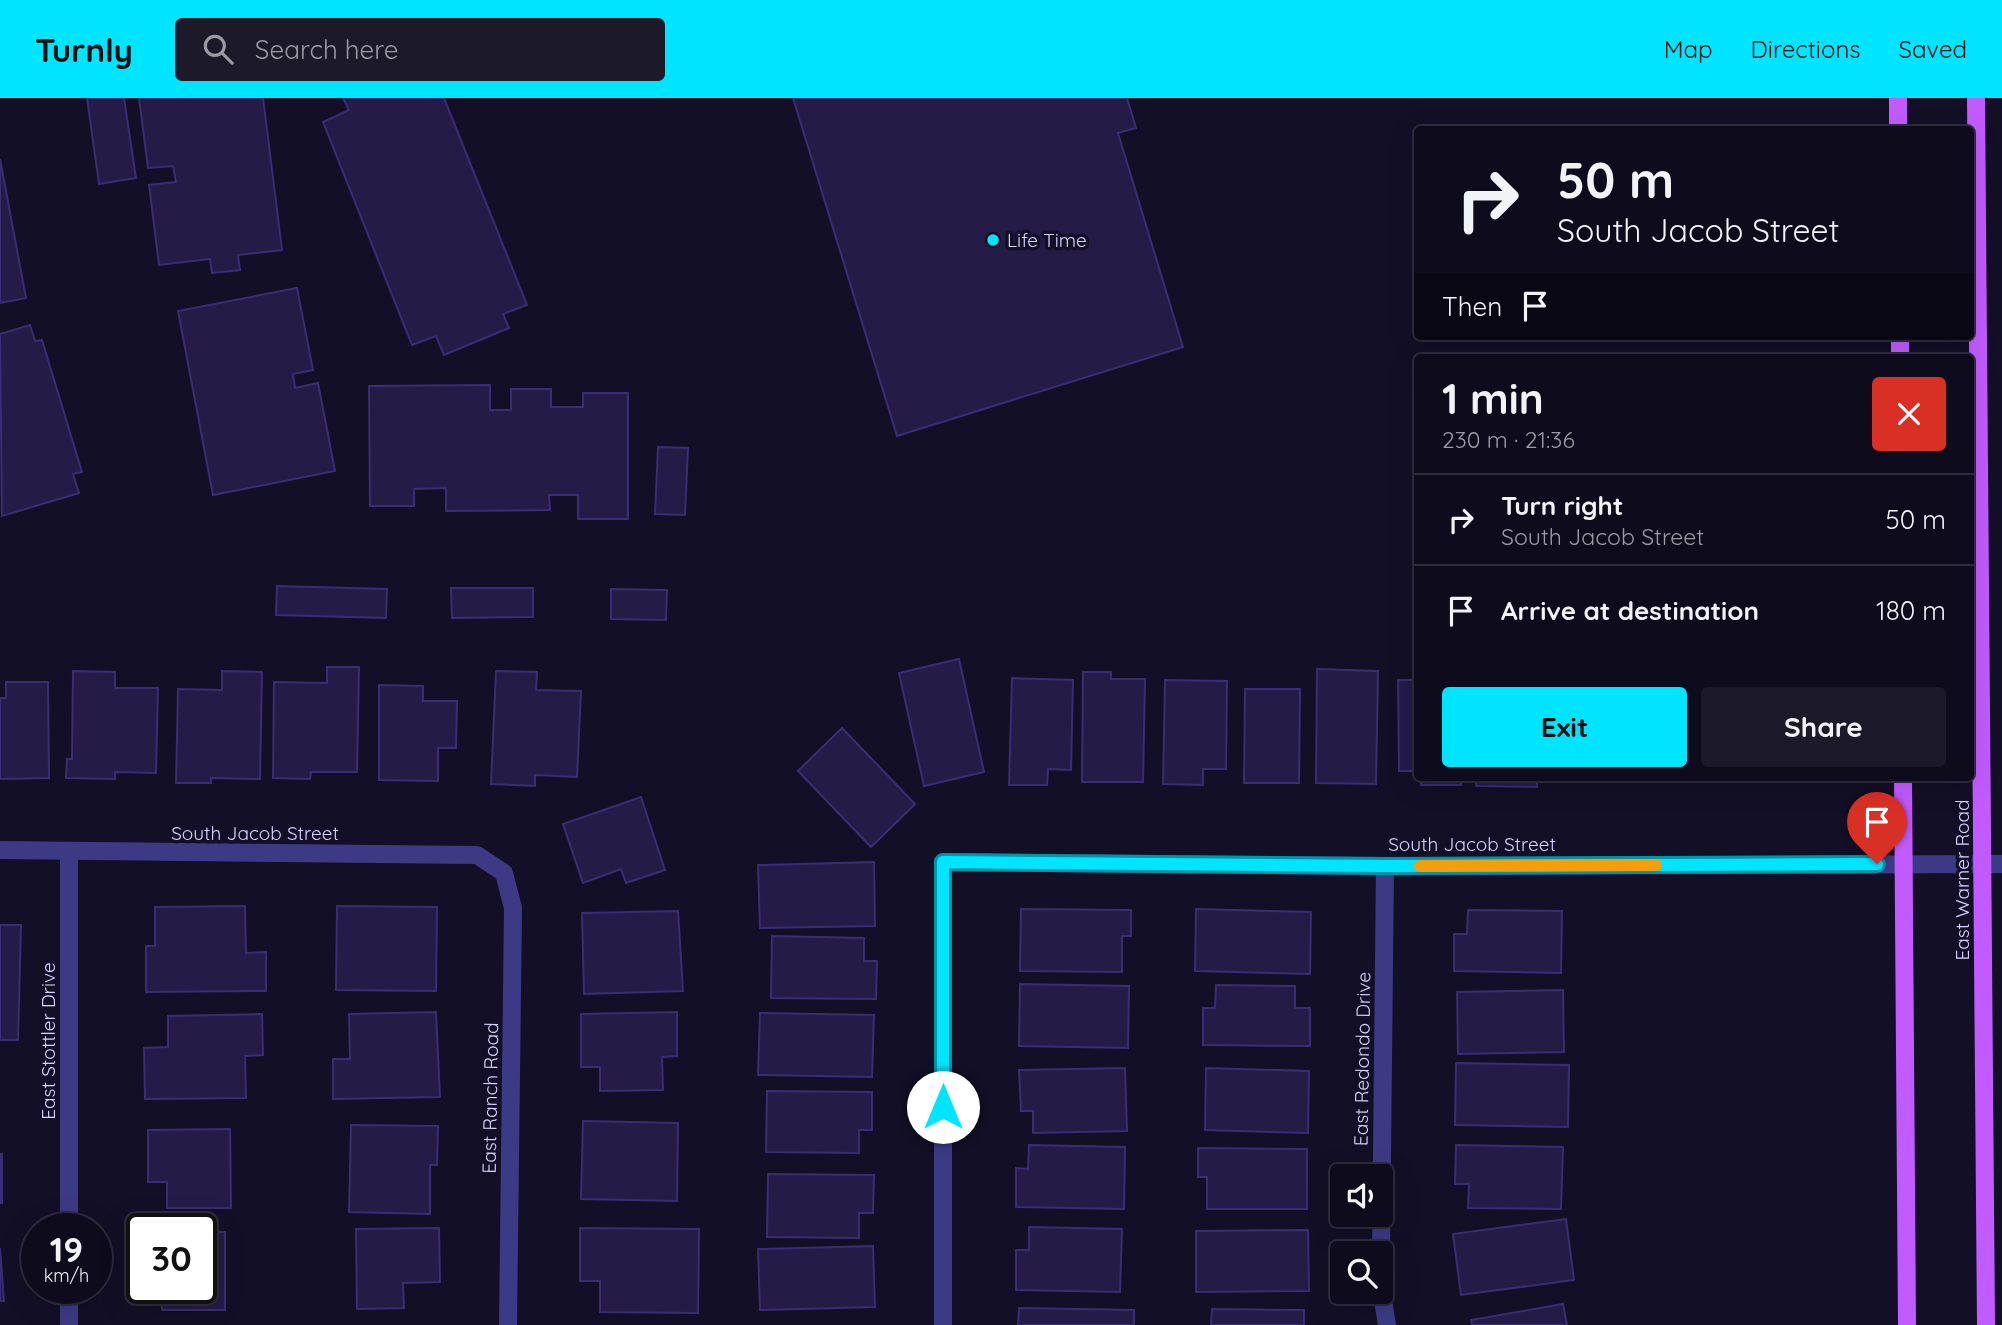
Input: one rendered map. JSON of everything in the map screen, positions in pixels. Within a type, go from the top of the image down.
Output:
[{"type":"main road","points":[[1898,98],[1898,126]]},
{"type":"main road","name":"East Warner Road","points":[[1976,98],[1986,1325]]},
{"type":"main road","points":[[1903,781],[1907,1325]]},
{"type":"street","name":"South Jacob Street","points":[[0,850],[69,853],[477,855],[504,873]]},
{"type":"street","name":"East Stottler Drive","points":[[69,853],[69,1213]]},
{"type":"street","name":"South Jacob Street","points":[[943,1325],[943,862],[1385,866],[2002,864]]},
{"type":"street","name":"East Redondo Drive","points":[[1381,1241],[1385,866]]},
{"type":"street","name":"East Ranch Road","points":[[504,873],[513,908],[508,1325]]},
{"type":"street","points":[[69,1304],[69,1325]]},
{"type":"street","points":[[1384,1304],[1387,1325]]},
{"type":"building","points":[[87,98],[124,98],[136,178],[99,184]]},
{"type":"building","points":[[139,98],[263,98],[282,250],[238,255],[240,270],[212,273],[210,259],[159,265],[149,185],[176,182],[173,166],[148,168]]},
{"type":"building","points":[[343,98],[444,98],[527,305],[503,314],[509,328],[444,355],[436,336],[412,345],[323,122],[349,110]]},
{"type":"building","name":"Life Time","points":[[793,98],[1127,98],[1136,128],[1118,133],[1183,347],[897,436]]},
{"type":"building","points":[[0,159],[26,298],[0,303]]},
{"type":"building","points":[[297,288],[313,370],[293,374],[295,388],[318,383],[335,471],[213,495],[178,311]]},
{"type":"building","points":[[30,325],[35,341],[42,340],[82,472],[73,474],[79,493],[2,516],[0,334]]},
{"type":"building","points":[[490,385],[490,410],[511,410],[511,389],[551,389],[551,407],[583,407],[583,393],[628,393],[628,519],[578,519],[578,495],[549,495],[550,510],[446,511],[446,488],[414,489],[414,506],[370,506],[369,386]]},
{"type":"building","points":[[658,447],[688,448],[685,515],[655,514]]},
{"type":"building","points":[[277,586],[387,589],[386,618],[276,615]]},
{"type":"building","points":[[451,588],[533,588],[533,617],[452,618]]},
{"type":"building","points":[[611,589],[667,590],[666,620],[611,619]]},
{"type":"building","points":[[959,659],[984,772],[924,786],[899,673]]},
{"type":"building","points":[[327,667],[359,667],[357,772],[311,772],[310,779],[273,778],[274,682],[327,683]]},
{"type":"building","points":[[1317,669],[1378,671],[1376,784],[1316,783]]},
{"type":"building","points":[[73,671],[115,672],[115,688],[158,688],[156,773],[115,772],[115,779],[66,778],[67,759],[72,759]]},
{"type":"building","points":[[222,671],[262,672],[260,779],[211,778],[211,783],[176,783],[178,689],[222,690]]},
{"type":"building","points":[[496,671],[537,672],[536,690],[581,691],[577,777],[535,775],[535,786],[491,784]]},
{"type":"building","points":[[1083,672],[1111,672],[1111,679],[1145,679],[1143,782],[1082,782]]},
{"type":"building","points":[[1012,678],[1073,680],[1071,770],[1048,769],[1047,785],[1009,785]]},
{"type":"building","points":[[1165,680],[1227,681],[1226,769],[1203,769],[1203,785],[1163,784]]},
{"type":"building","points":[[1398,680],[1414,680],[1414,771],[1399,771]]},
{"type":"building","points":[[6,682],[48,682],[49,778],[0,779],[0,698],[6,698]]},
{"type":"building","points":[[379,685],[423,686],[423,701],[457,701],[456,748],[438,748],[438,781],[379,780]]},
{"type":"building","points":[[1245,689],[1300,689],[1299,783],[1244,783]]},
{"type":"building","points":[[842,728],[915,804],[871,847],[798,771]]},
{"type":"building","points":[[1421,781],[1461,781],[1461,785],[1421,785]]},
{"type":"building","points":[[1476,781],[1537,781],[1537,787],[1476,786]]},
{"type":"building","points":[[641,797],[665,870],[626,883],[621,869],[583,883],[563,824]]},
{"type":"building","points":[[874,862],[875,926],[760,928],[758,865]]},
{"type":"building","points":[[245,906],[246,953],[266,952],[266,991],[146,992],[146,946],[155,946],[155,907]]},
{"type":"building","points":[[337,906],[437,907],[436,991],[336,990]]},
{"type":"building","points":[[1021,909],[1131,910],[1131,936],[1122,936],[1122,972],[1020,971]]},
{"type":"building","points":[[1196,909],[1311,912],[1310,974],[1195,971]]},
{"type":"building","points":[[1468,910],[1562,911],[1561,973],[1454,971],[1454,934],[1467,934]]},
{"type":"building","points":[[678,911],[683,991],[584,994],[582,913]]},
{"type":"building","points":[[0,925],[21,925],[18,1040],[0,1040]]},
{"type":"building","points":[[772,936],[864,938],[864,961],[877,961],[876,999],[771,998]]},
{"type":"building","points":[[1020,984],[1129,986],[1128,1048],[1019,1046]]},
{"type":"building","points":[[1216,985],[1295,986],[1295,1008],[1310,1008],[1310,1046],[1203,1045],[1203,1008],[1215,1008]]},
{"type":"building","points":[[1563,990],[1564,1052],[1458,1054],[1457,992]]},
{"type":"building","points":[[436,1012],[440,1097],[333,1099],[333,1059],[350,1059],[349,1014]]},
{"type":"building","points":[[677,1012],[677,1056],[662,1057],[663,1090],[600,1091],[600,1067],[581,1067],[581,1014]]},
{"type":"building","points":[[760,1013],[874,1015],[872,1077],[758,1075]]},
{"type":"building","points":[[262,1014],[263,1055],[245,1056],[246,1098],[145,1099],[144,1048],[168,1047],[168,1016]]},
{"type":"building","points":[[1456,1063],[1569,1065],[1568,1127],[1455,1125]]},
{"type":"building","points":[[1125,1068],[1127,1131],[1033,1133],[1033,1111],[1021,1111],[1019,1070]]},
{"type":"building","points":[[1206,1068],[1309,1071],[1308,1133],[1205,1130]]},
{"type":"building","points":[[767,1091],[872,1092],[872,1130],[859,1130],[859,1153],[766,1152]]},
{"type":"building","points":[[583,1121],[678,1123],[677,1201],[581,1199]]},
{"type":"building","points":[[351,1125],[438,1126],[437,1165],[430,1165],[430,1214],[349,1212]]},
{"type":"building","points":[[230,1129],[231,1208],[167,1208],[167,1182],[148,1182],[148,1130]]},
{"type":"building","points":[[1029,1145],[1125,1147],[1124,1209],[1016,1207],[1016,1168],[1028,1169]]},
{"type":"building","points":[[1456,1145],[1563,1147],[1561,1209],[1468,1208],[1469,1184],[1455,1184]]},
{"type":"building","points":[[1198,1148],[1307,1149],[1307,1209],[1207,1209],[1207,1177],[1198,1177]]},
{"type":"building","points":[[2,1154],[2,1203],[0,1203]]},
{"type":"building","points":[[768,1174],[874,1175],[873,1213],[859,1213],[859,1238],[767,1237]]},
{"type":"building","points":[[1566,1219],[1574,1280],[1461,1295],[1453,1234]]},
{"type":"building","points":[[1029,1227],[1122,1229],[1120,1292],[1016,1290],[1016,1250],[1029,1250]]},
{"type":"building","points":[[439,1228],[440,1282],[403,1283],[404,1308],[357,1309],[356,1229]]},
{"type":"building","points":[[580,1228],[699,1229],[698,1313],[600,1312],[600,1281],[580,1281]]},
{"type":"building","points":[[1308,1230],[1309,1291],[1196,1292],[1196,1231]]},
{"type":"building","points":[[217,1232],[225,1232],[225,1310],[162,1310],[162,1304],[217,1304]]},
{"type":"building","points":[[873,1246],[875,1307],[760,1310],[758,1249]]},
{"type":"building","points":[[0,1248],[4,1301],[0,1301]]},
{"type":"building","points":[[1563,1304],[1567,1325],[1472,1325],[1471,1320]]},
{"type":"building","points":[[1019,1308],[1134,1310],[1134,1325],[1018,1325]]},
{"type":"building","points":[[1212,1309],[1304,1310],[1304,1325],[1211,1325]]},
{"type":"slow traffic","points":[[1420,866],[1656,865]]},
{"type":"place","name":"Life Time","points":[[993,240]]},
{"type":"route","points":[[943,1107],[943,862],[1385,866],[1877,864]]}]
